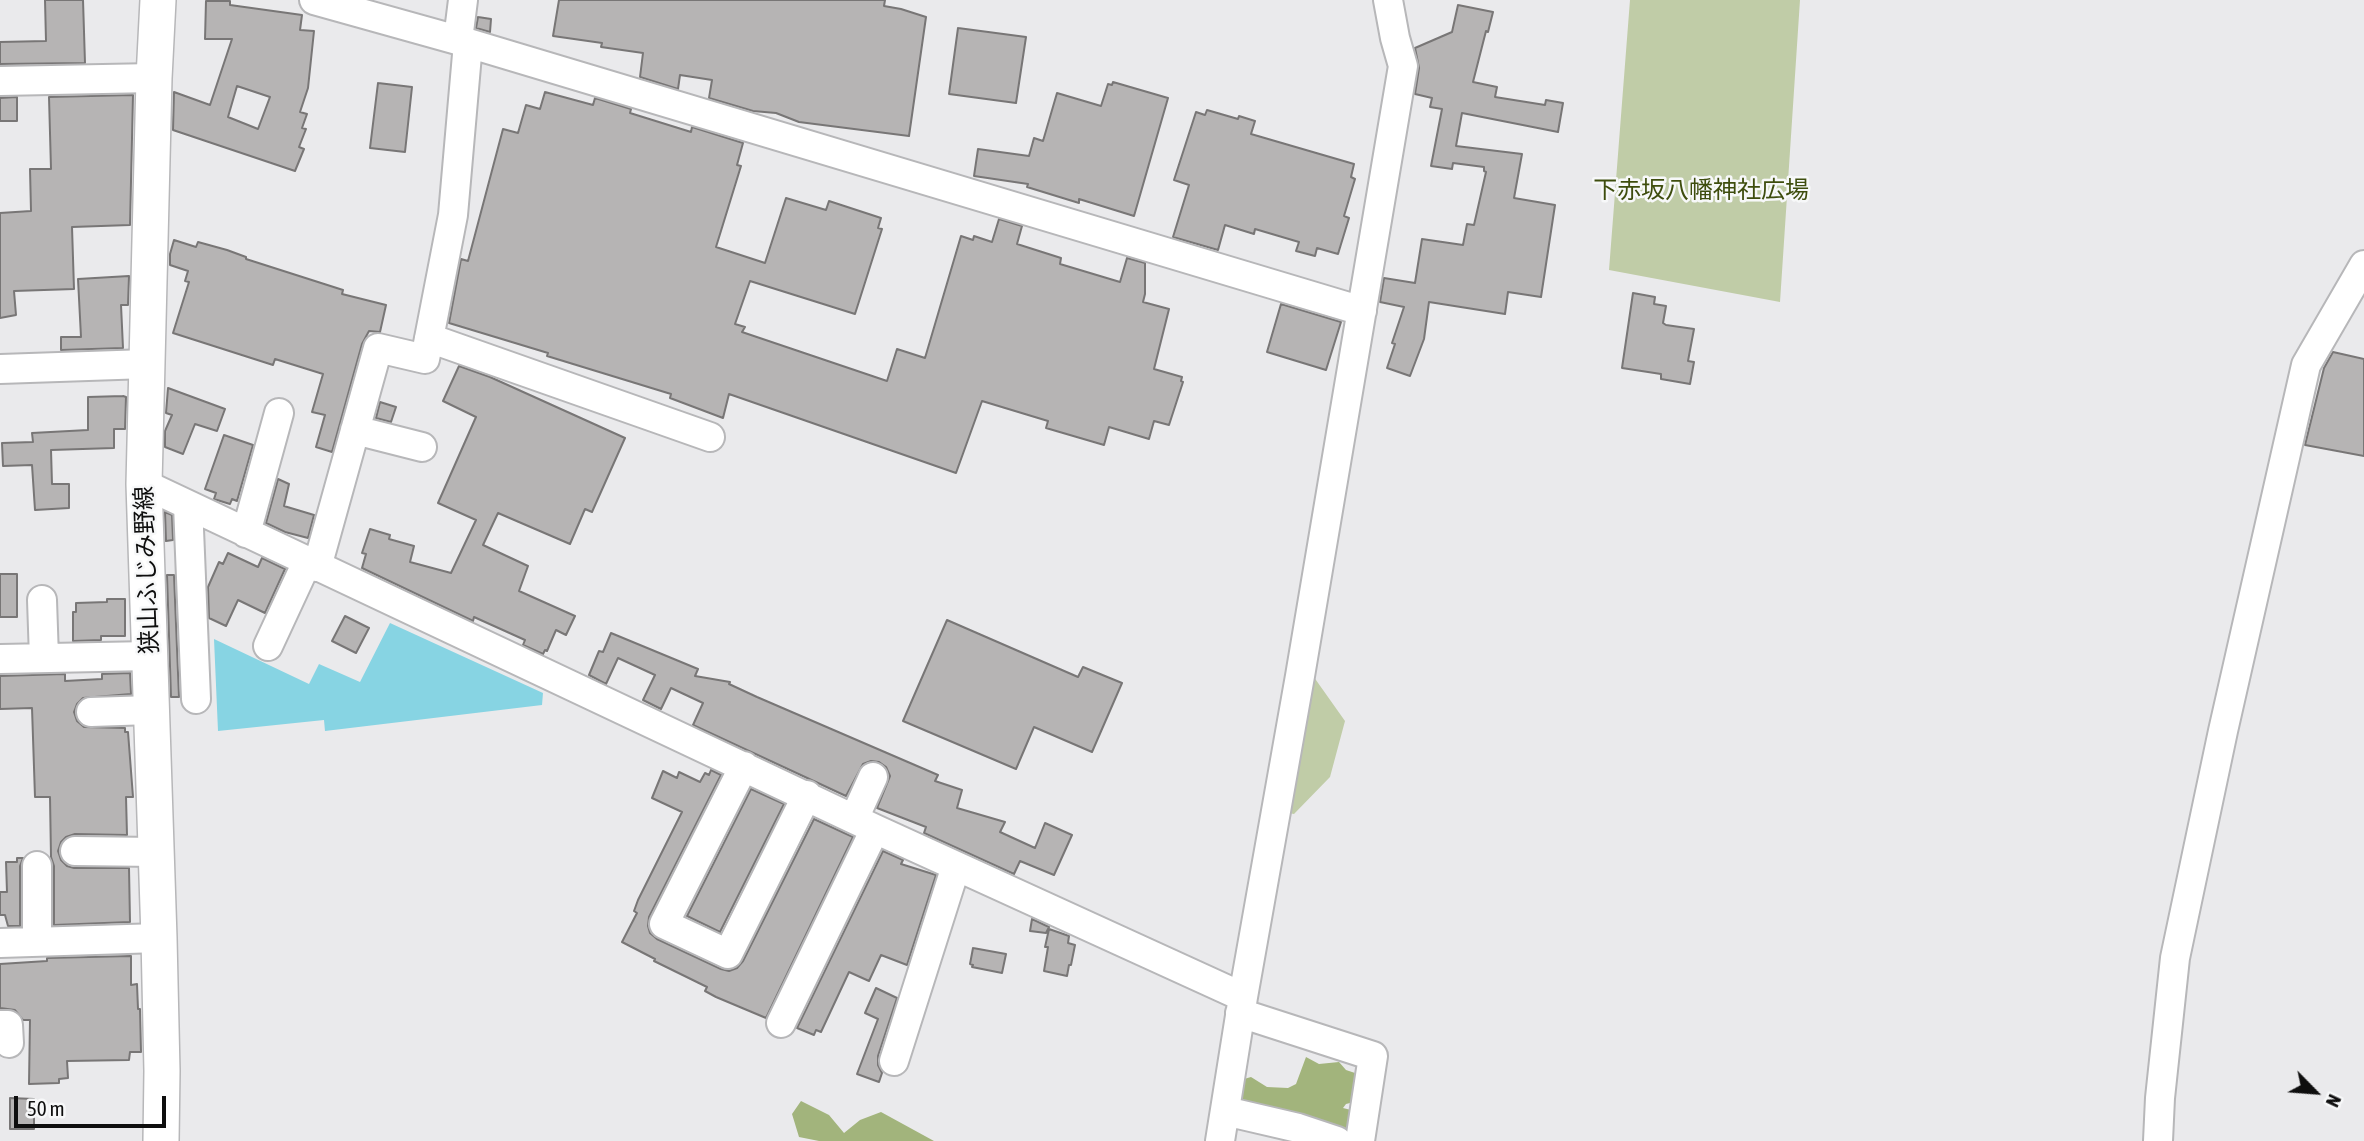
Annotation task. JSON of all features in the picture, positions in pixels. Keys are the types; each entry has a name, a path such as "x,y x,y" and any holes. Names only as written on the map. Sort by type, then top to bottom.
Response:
{"main road":[{"name":"狭山ふじみ野線","path":"158,0 144,484 159,938 161,1141"}],"street":[{"path":"314,0 463,41 1362,311"},
{"path":"268,646 312,564 378,348 425,359 453,215 463,0"},
{"path":"1220,1141 1241,1005 1298,689 1403,66 1388,0"},
{"path":"0,81 154,78"},
{"path":"2158,1141 2175,958 2306,365 2364,265"},
{"path":"429,338 710,437"},
{"path":"0,369 147,364"},
{"path":"246,533 279,413"},
{"path":"355,429 422,447"},
{"path":"144,484 807,795 1241,1005 1373,1056 1360,1141"},
{"path":"188,505 196,699"},
{"path":"42,600 44,658"},
{"path":"0,659 149,656"},
{"path":"91,712 151,710"},
{"path":"744,766 664,924 729,954 807,795"},
{"path":"781,1023 864,824 873,777"},
{"path":"75,850 156,852"},
{"path":"37,866 37,942"},
{"path":"894,1061 956,866"},
{"path":"0,943 159,938"},
{"path":"1225,1111 1298,1128 1337,1141"}],"green space":[{"name":"下赤坂八幡神社広場","path":"1630,0 1800,0 1780,302 1609,270"},
{"path":"1311,673 1345,721 1330,777 1294,814 1278,811"},
{"path":"1306,1057 1319,1064 1339,1062 1346,1070 1355,1073 1358,1101 1346,1104 1343,1108 1351,1110 1350,1132 1238,1104 1237,1081 1251,1077 1267,1087 1288,1088 1296,1084"},
{"path":"801,1101 829,1115 844,1133 860,1120 881,1112 934,1141 819,1141 799,1137 792,1114"}],"water":[{"path":"390,623 543,693 542,705 325,731 324,720 218,731 214,639 309,684 319,664 360,682"}],"building":[{"path":"45,0 83,0 85,63 0,64 0,42 46,41"},
{"path":"559,0 885,0 884,6 926,17 909,136 799,122 776,113 753,111 709,98 712,80 680,75 678,89 640,77 643,53 601,47 602,43 553,36"},
{"path":"206,1 230,1 230,5 302,15 300,30 314,31 308,88 300,112 307,114 302,128 306,129 299,147 304,149 295,171 173,130 174,92 210,105 232,39 205,39","holes":["237,86 270,97 258,129 228,117"]},
{"path":"1458,5 1493,12 1473,82 1497,87 1495,97 1545,105 1546,100 1563,103 1558,132 1462,113 1456,146 1522,154 1514,198 1555,205 1541,297 1508,292 1505,314 1429,302 1424,339 1410,376 1387,368 1404,307 1380,302 1384,278 1415,283 1422,239 1463,245 1467,224 1474,225 1486,172 1484,167 1453,163 1452,169 1431,166 1442,109 1430,107 1432,98 1415,94 1419,68 1415,48 1452,32"},
{"path":"478,17 491,19 490,32 476,28"},
{"path":"958,28 1026,37 1016,103 949,94"},
{"path":"1113,82 1168,98 1134,216 1079,199 1079,203 1027,187 1028,184 974,176 978,149 1029,156 1034,138 1043,141 1057,93 1101,106 1108,84 1112,85"},
{"path":"378,83 412,87 405,152 370,148"},
{"path":"545,92 593,105 595,98 631,109 630,113 691,132 692,127 743,143 737,165 741,166 716,247 765,263 786,198 826,210 829,201 881,218 878,228 882,229 855,314 750,281 735,324 745,327 742,332 887,381 897,349 925,358 961,236 973,240 974,236 992,242 999,219 1022,226 1017,244 1061,258 1060,264 1120,282 1127,258 1145,263 1143,302 1169,309 1154,369 1182,377 1183,382 1169,425 1154,421 1149,439 1109,427 1104,445 1046,428 1048,421 982,401 956,473 729,394 723,418 670,398 671,394 449,323 461,259 468,261 503,129 518,133 526,105 540,109"},
{"path":"133,95 130,225 72,227 74,289 14,291 16,315 0,318 0,213 31,211 30,169 51,169 49,97"},
{"path":"17,97 17,121 0,121 0,98"},
{"path":"1207,110 1255,121 1251,134 1354,164 1351,177 1355,179 1344,216 1349,218 1338,254 1317,248 1315,256 1296,251 1299,242 1255,229 1254,234 1225,225 1218,250 1173,237 1189,185 1174,180 1196,112 1205,115"},
{"path":"174,240 196,247 198,242 227,250 246,259 343,290 342,294 386,305 380,332 369,331 362,344 332,452 316,447 325,415 312,412 323,374 275,359 273,365 173,333 189,282 185,281 188,271 170,265"},
{"path":"129,276 128,305 121,305 123,348 61,350 61,337 81,337 78,279"},
{"path":"1633,293 1655,297 1654,304 1666,306 1663,323 1666,325 1694,329 1688,361 1694,362 1690,384 1661,379 1661,374 1622,368"},
{"path":"1281,304 1341,322 1326,370 1267,352"},
{"path":"2333,352 2364,359 2364,456 2305,445 2324,368"},
{"path":"459,366 490,377 625,438 592,512 585,509 570,544 498,513 483,545 528,566 519,591 575,616 566,635 556,630 543,654 523,645 525,640 474,617 473,621 362,568 366,554 362,553 370,529 390,535 389,539 414,546 410,562 451,573 476,520 438,503 476,417 443,401"},
{"path":"168,388 225,409 217,431 195,424 183,454 165,447 165,431 172,415 166,413"},
{"path":"88,397 126,397 125,429 114,429 114,448 51,450 52,484 69,484 69,508 35,510 32,465 3,466 2,443 33,442 32,433 88,430"},
{"path":"380,402 396,407 391,422 376,418"},
{"path":"224,435 253,445 237,501 232,499 230,504 214,499 216,493 205,489"},
{"path":"278,479 289,484 284,506 314,515 308,538 266,523"},
{"path":"165,512 172,515 173,540 166,541"},
{"path":"228,553 258,567 262,558 285,569 265,613 238,600 226,626 209,618 208,587 219,562 223,564"},
{"path":"0,574 17,574 17,617 0,617"},
{"path":"167,575 174,575 179,697 171,697"},
{"path":"107,599 125,599 125,636 101,636 101,640 73,641 73,612 76,612 76,603 107,602"},
{"path":"345,616 369,628 356,653 332,641"},
{"path":"947,620 1078,677 1083,667 1122,683 1092,752 1034,727 1016,769 903,721"},
{"path":"611,633 698,669 695,676 730,682 729,684 757,697 938,775 935,781 962,790 957,808 1005,822 1000,832 1035,848 1045,823 1072,835 1054,875 1020,861 1014,874 924,833 926,827 877,808 890,776 886,767 879,762 863,764 846,796 693,725 703,703 671,688 661,709 643,700 655,675 618,658 606,684 589,675 599,651 603,652"},
{"path":"130,673 131,694 83,698 74,712 77,721 84,727 125,728 125,732 128,732 133,797 126,797 127,835 75,834 61,842 58,851 61,860 74,868 129,868 130,922 54,925 50,797 35,797 32,708 0,709 0,676 65,674 65,681 102,679 102,674"},
{"path":"711,770 721,775 649,917 650,933 657,939 721,969 729,971 737,968 743,961 814,819 853,837 766,1018 716,997 705,991 707,987 622,942 637,913 634,911 638,900 682,812 652,798 663,771 677,778 679,772 700,782 705,773 709,775"},
{"path":"751,789 784,804 720,932 687,916"},
{"path":"883,851 903,860 901,864 936,875 907,965 881,955 869,981 849,972 821,1032 816,1030 814,1035 797,1028"},
{"path":"17,858 23,858 20,866 20,926 8,926 5,915 0,915 0,892 7,892 6,862 17,862"},
{"path":"1032,919 1049,927 1046,933 1030,931"},
{"path":"1049,929 1069,936 1068,943 1075,945 1067,976 1044,971"},
{"path":"973,948 1006,954 1002,973 972,967 970,964"},
{"path":"131,956 131,985 137,984 140,1009 141,1052 130,1052 129,1060 67,1061 68,1078 59,1079 59,1083 29,1084 30,1020 23,1020 15,1010 0,1008 0,964 47,961 47,958"},
{"path":"876,988 897,998 878,1056 882,1073 879,1082 857,1074 878,1019 865,1013"},
{"path":"10,1098 34,1099 34,1129 10,1129"}]}
